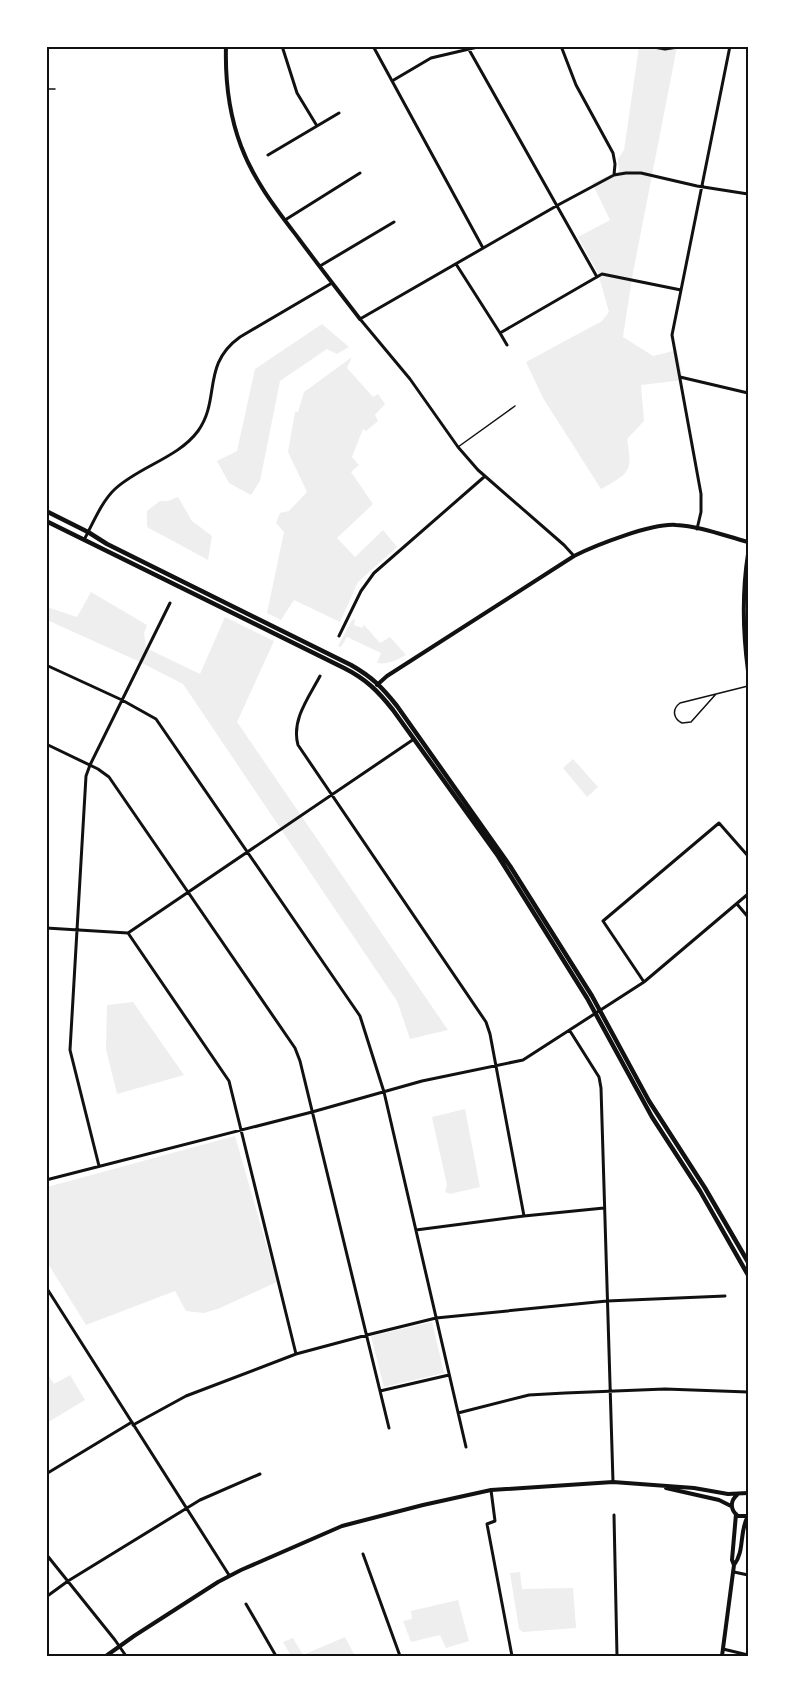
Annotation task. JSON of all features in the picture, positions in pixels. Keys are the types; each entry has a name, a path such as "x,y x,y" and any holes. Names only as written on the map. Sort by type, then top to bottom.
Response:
{"main road":[{"path":"46,511 366,673 502,853 649,1101 708,1193 748,1262"},
{"path":"46,521 376,685"},
{"path":"598,1012 641,1098 704,1196 748,1275"}],"street":[{"path":"226,46 227,88 236,132 255,177 332,283 416,387 458,447 484,477 574,556"},
{"path":"282,46 297,93 317,126"},
{"path":"373,46 483,248"},
{"path":"392,81 430,58 482,46"},
{"path":"561,46 576,86 613,153 614,175"},
{"path":"648,46 665,49 684,46"},
{"path":"697,529 702,502 672,334 730,46"},
{"path":"468,48 597,277"},
{"path":"268,155 339,113"},
{"path":"285,220 360,173"},
{"path":"360,319 614,175 641,173 702,187 748,194"},
{"path":"320,266 394,222"},
{"path":"456,264 507,345"},
{"path":"500,333 602,274 681,290"},
{"path":"84,540 109,496 117,487 183,445 201,427 207,412 217,363 228,347 240,337 332,283"},
{"path":"680,377 748,393"},
{"path":"339,636 374,573 484,477"},
{"path":"376,685 574,556 603,544 656,526 675,525 748,542"},
{"path":"748,554 744,613 748,671"},
{"path":"99,1166 70,1054 86,776 170,603"},
{"path":"46,664 156,719 360,1016 384,1092 466,1447"},
{"path":"320,676 298,719 296,737 302,752 484,1017 496,1066 524,1216"},
{"path":"46,928 128,933 416,737"},
{"path":"46,744 90,765 104,773 113,782 295,1048 389,1428"},
{"path":"644,981 603,921 719,823 748,856"},
{"path":"46,1180 312,1112 422,1081 524,1060 644,981 748,894"},
{"path":"737,904 748,918"},
{"path":"128,933 227,1077 296,1354"},
{"path":"570,1031 600,1081 613,1482"},
{"path":"416,1230 604,1208"},
{"path":"46,1287 229,1575"},
{"path":"46,1474 186,1396 296,1354 367,1335 436,1318 607,1301 725,1296"},
{"path":"380,1391 450,1375"},
{"path":"458,1413 528,1395 610,1390 690,1389 748,1392"},
{"path":"46,1597 68,1581 200,1500 260,1474"},
{"path":"105,1656 229,1575 342,1526 423,1505 491,1490 613,1482 694,1488 728,1494 748,1493"},
{"path":"657,1485 719,1500 731,1506 741,1517 748,1516"},
{"path":"491,1490 495,1521 487,1524 512,1656"},
{"path":"731,1506 733,1498 740,1493"},
{"path":"722,1656 734,1572 732,1560 736,1514"},
{"path":"614,1515 617,1656"},
{"path":"734,1565 738,1560 743,1527 748,1516"},
{"path":"46,1554 126,1656"},
{"path":"363,1554 400,1656"},
{"path":"734,1572 748,1575"},
{"path":"246,1604 276,1656"},
{"path":"723,1649 748,1655"}],"lane":[{"path":"46,89 55,89"},
{"path":"458,447 515,406"},
{"path":"716,694 691,722 682,723 675,718 674,710 680,703 716,694 748,686"}],"shaded area":[{"path":"639,47 677,47 632,278 623,337 653,356 677,350 683,380 641,385 644,421 627,439 629,466 623,475 601,489 543,398 526,362 602,321 609,312 598,273 578,237 610,220 592,183 619,171 618,159 624,150"},
{"path":"322,324 349,347 337,354 327,349 280,381 260,481 251,495 229,483 217,461 237,451 255,369"},
{"path":"352,357 347,368 373,397 378,394 385,404 375,415 378,421 366,431 363,429 352,457 359,465 351,472 373,504 337,538 355,557 383,530 397,547 358,582 340,622 294,600 281,620 267,613 284,532 276,523 280,513 289,511 307,492 288,452 295,412 298,412 304,392"},
{"path":"178,497 192,521 212,536 208,560 147,527 147,511 160,501"},
{"path":"91,592 147,625 144,633 146,648 200,674 225,617 274,641 237,722 448,1030 410,1039 397,1001 183,684 47,620 47,607 77,617"},
{"path":"355,619 354,625 362,628 364,625 380,643 390,637 406,655 388,663 377,663 381,653 347,637 341,647 338,646 352,620"},
{"path":"573,759 598,787 587,797 563,768"},
{"path":"133,1002 184,1075 117,1094 106,1049 107,1005"},
{"path":"465,1109 480,1187 450,1194 445,1192 447,1185 432,1117"},
{"path":"235,1136 277,1282 204,1313 186,1311 175,1291 86,1325 47,1262 47,1187"},
{"path":"432,1322 444,1373 384,1387 371,1336"},
{"path":"47,1373 54,1384 70,1375 85,1400 47,1423"},
{"path":"520,1572 522,1589 573,1588 576,1628 523,1632 519,1629 510,1573"},
{"path":"458,1600 469,1641 446,1648 440,1635 411,1642 403,1621 412,1619 411,1611"},
{"path":"345,1637 355,1656 291,1656 283,1642 293,1638 303,1655"}]}
